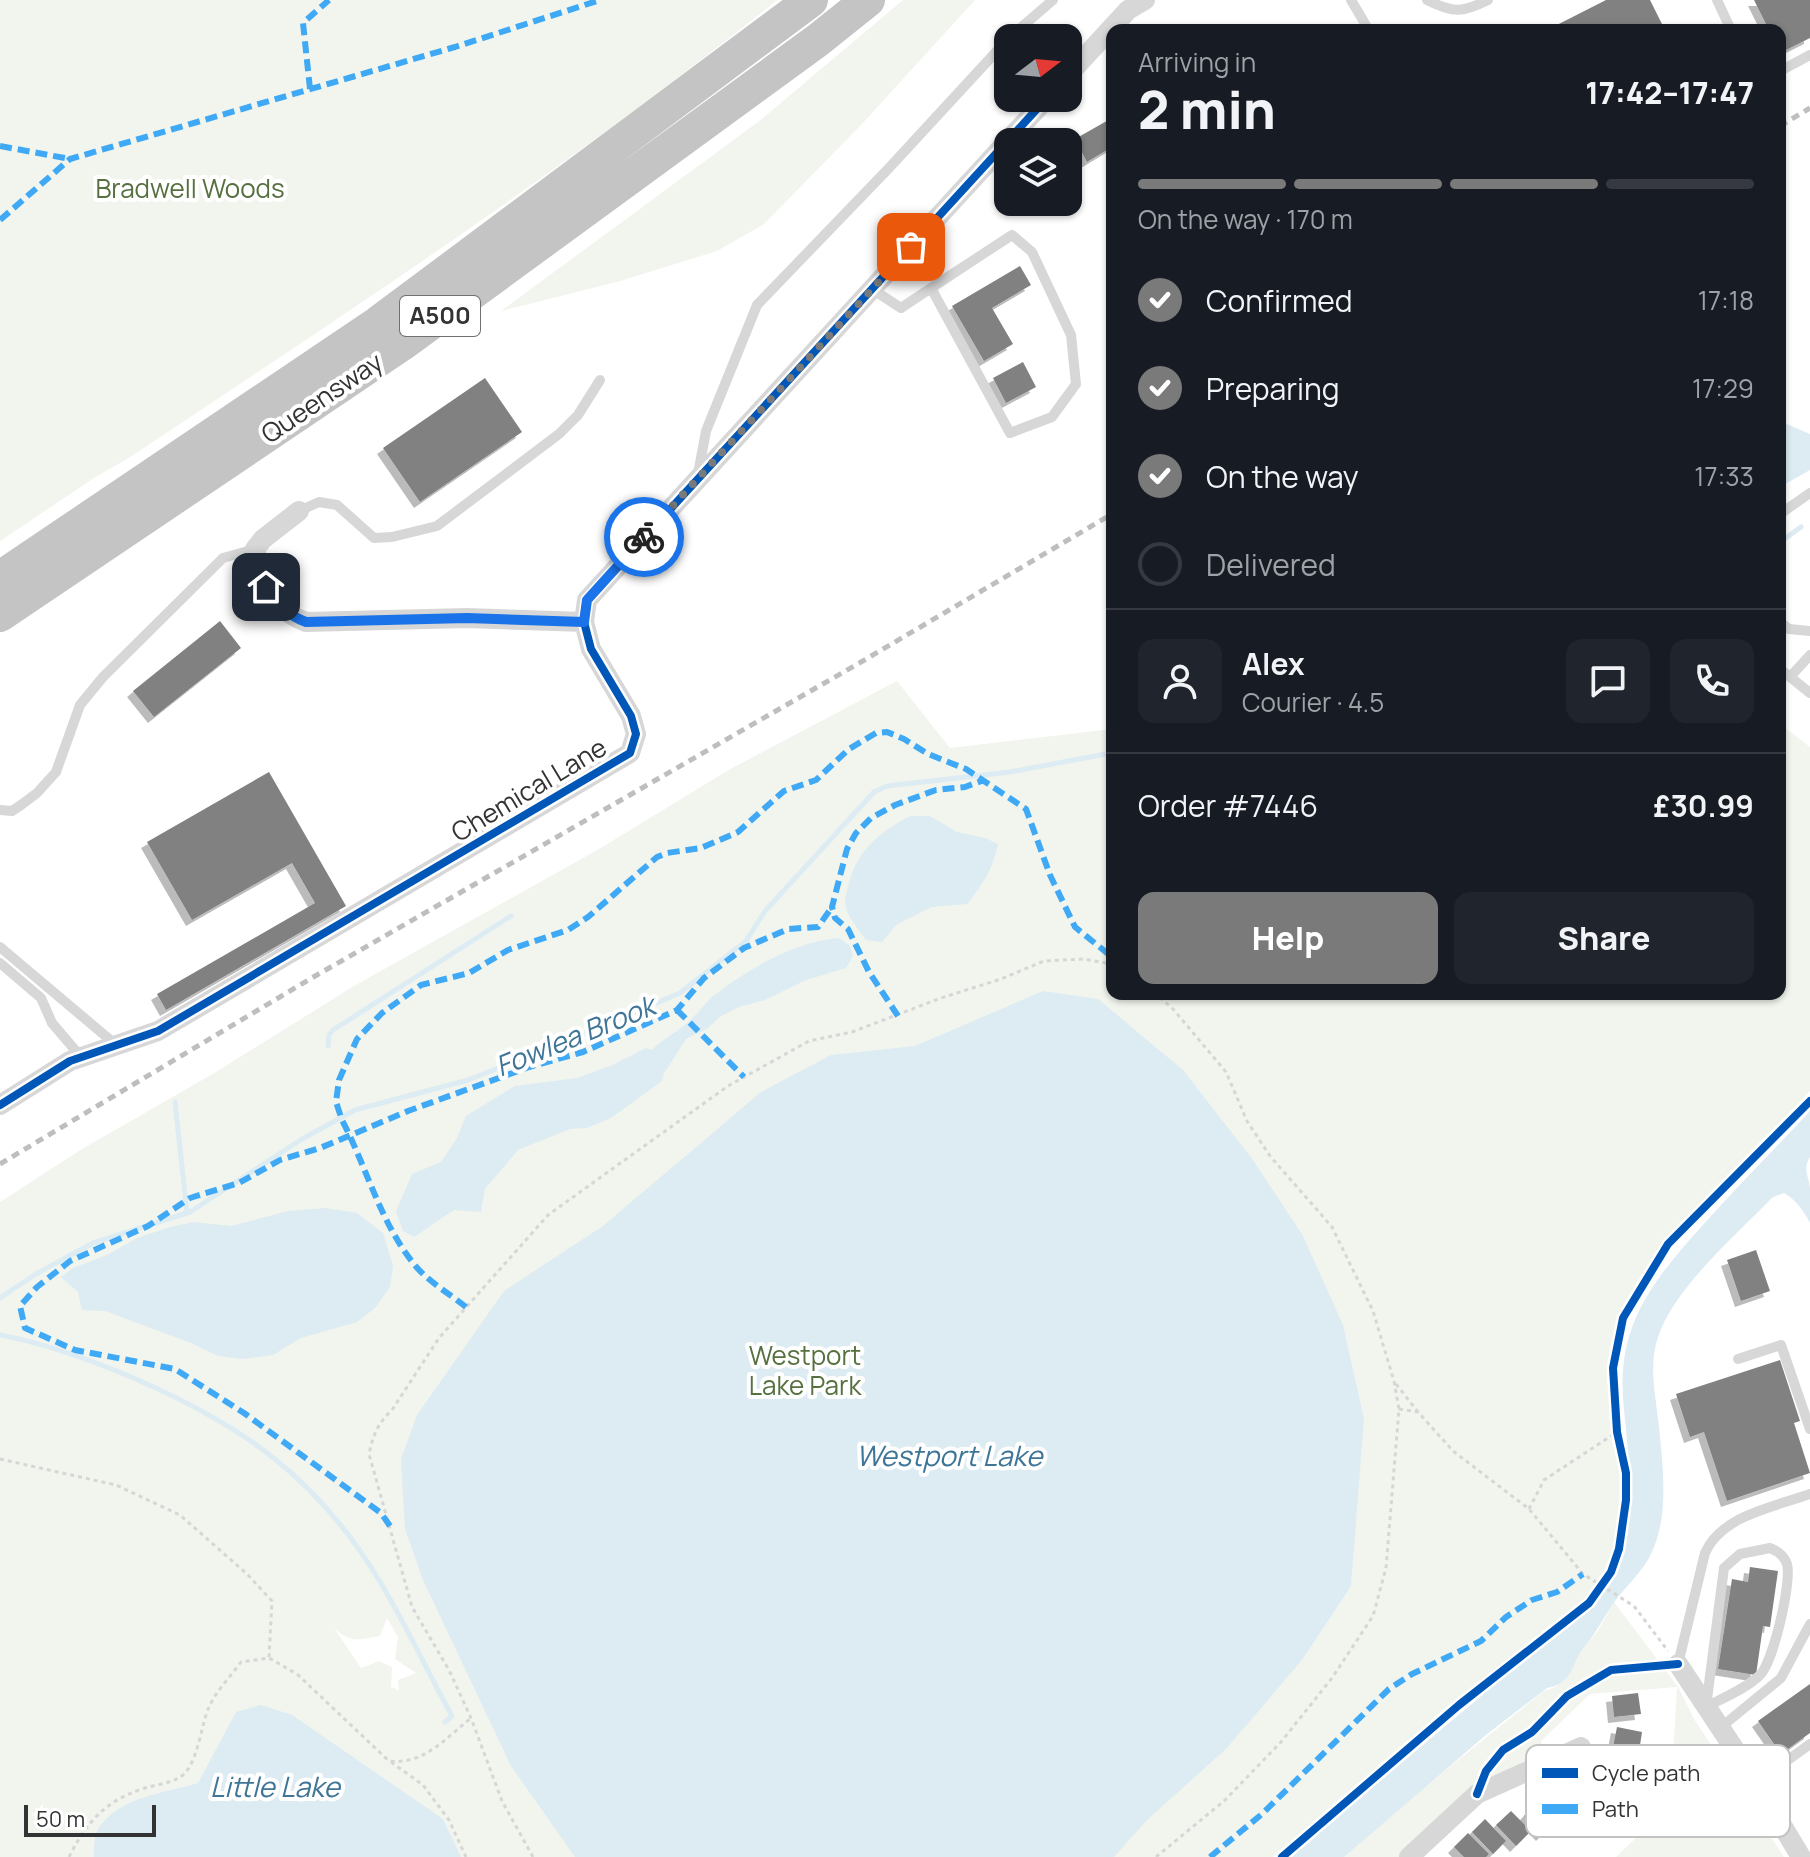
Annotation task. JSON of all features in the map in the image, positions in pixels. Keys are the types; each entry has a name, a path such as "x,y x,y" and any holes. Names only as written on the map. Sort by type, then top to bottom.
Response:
{"highway":[{"name":"Queensway","path":"0,578 378,323 811,0"},
{"name":"Queensway","path":"0,615 402,344 818,40 868,0"}],"street":[{"path":"1115,24 1128,10 1145,0"},
{"path":"1082,60 1106,34"},
{"path":"299,511 255,549 266,587 277,604 291,617 306,622 467,618 584,622 587,600 1034,112"},
{"name":"Chemical Lane","path":"0,1105 70,1061 158,1031 630,753 636,734 631,716 591,649 584,622"},
{"path":"1678,1664 1731,1745"},
{"path":"1409,1857 1477,1794 1526,1768"},
{"path":"1789,1837 1801,1857"}],"lane":[{"path":"1025,24 1053,0"},
{"path":"1351,0 1365,24"},
{"path":"1427,0 1446,8 1468,10 1488,0"},
{"path":"1717,0 1728,24"},
{"path":"697,480 706,431 757,305 994,54"},
{"path":"1786,68 1810,55"},
{"path":"872,289 901,308 931,288 1012,235 1032,252 1071,335 1076,384 1052,417 1010,433 931,288"},
{"path":"299,511 319,502 337,505 374,538 437,526 559,434 578,415 600,380"},
{"path":"1786,510 1810,493"},
{"path":"0,810 12,811 21,805 56,772 80,705 103,677 223,558 255,549"},
{"path":"1786,627 1810,631"},
{"path":"1790,677 1810,655"},
{"path":"1786,674 1810,693"},
{"path":"0,947 115,1044"},
{"path":"0,963 41,998 52,1023 81,1057"},
{"path":"1738,1359 1781,1345 1810,1429"},
{"path":"1678,1664 1710,1541 1721,1529 1739,1520 1810,1494"},
{"path":"1770,1548 1780,1552 1786,1561 1789,1577 1768,1659 1758,1678 1706,1707 1724,1568 1740,1554 1770,1548"},
{"path":"1720,1728 1746,1710 1781,1678 1810,1624"},
{"path":"1790,1758 1810,1744"}],"path":[{"path":"533,1857 502,1801 449,1670 412,1607 369,1454 373,1435 439,1338 548,1215 728,1086 809,1041 852,1032 1044,961 1083,959 1106,963"},
{"path":"1156,1857 1224,1801 1281,1742 1332,1678 1373,1616 1386,1568 1399,1409 1373,1311 1332,1227 1270,1156 1247,1121 1226,1072 1163,1000"},
{"path":"1394,1381 1453,1451 1529,1509 1590,1580 1634,1606 1678,1664"},
{"path":"1399,1409 1418,1412"},
{"path":"1617,1419 1620,1442"},
{"path":"1529,1509 1544,1480 1617,1432"},
{"path":"0,1459 116,1485 180,1515 247,1574 272,1601 269,1658"},
{"path":"1594,1597 1605,1582"},
{"path":"69,1857 81,1834 109,1803 185,1774 209,1705 241,1662 269,1658 297,1674 389,1761 423,1785 449,1820 466,1857"},
{"path":"389,1761 406,1763 428,1753 471,1718"}],"green space":[{"name":"Bradwell Woods","path":"0,0 777,0 539,180 210,404 0,541"},
{"path":"903,0 975,0 861,125 764,224 717,251 620,281 501,311 758,122"},
{"name":"Westport Lake Park","path":"897,681 950,748 1106,730 1106,1000 1786,1000 1786,729 1810,747 1810,1091 1673,1232 1621,1317 1612,1343 1610,1383 1625,1504 1612,1558 1605,1578 1600,1579 1594,1593 1473,1687 1273,1857 0,1857 0,1202 82,1149 216,1072 354,986 599,849 732,768","holes":["387,1618 398,1637 395,1659 416,1673 398,1680 399,1690 391,1687 392,1667 379,1661 361,1668 334,1628 345,1636 365,1639 380,1636"]},
{"path":"1614,1602 1678,1687 1711,1745 1674,1745 1677,1687 1590,1694 1541,1741 1541,1745 1526,1745 1526,1770 1404,1857 1344,1857 1422,1789 1544,1691 1556,1687 1597,1632"},
{"path":"1637,1837 1771,1837 1784,1857 1616,1857"}],"water":[{"path":"1786,424 1810,434 1810,470 1786,484"},
{"path":"910,816 930,816 957,832 998,844 993,861 983,883 967,904 932,907 896,925 882,942 866,940 846,908 853,871 872,843"},
{"path":"839,938 850,946 853,956 846,968 806,980 765,1000 721,1016 708,1028 686,1039 662,1081 611,1118 587,1128 570,1129 518,1150 485,1189 481,1212 454,1210 414,1237 403,1231 396,1211 412,1174 441,1162 457,1138 466,1116 515,1086 577,1078 646,1048 652,1050 690,1021 712,997 756,967 805,945"},
{"name":"Westport Lake","path":"1043,991 1098,999 1183,1070 1253,1160 1303,1236 1343,1325 1364,1419 1351,1586 1302,1660 1226,1749 1147,1820 1114,1857 575,1857 511,1766 423,1580 405,1529 401,1459 417,1415 504,1291 603,1226 761,1092 831,1055 915,1046"},
{"path":"1810,1111 1810,1157 1806,1169 1810,1189 1810,1223 1789,1196 1784,1193 1773,1197 1692,1281 1666,1318 1655,1348 1653,1370 1663,1477 1662,1510 1656,1543 1645,1564 1580,1652 1567,1677 1563,1682 1547,1688 1487,1734 1344,1857 1289,1857 1603,1594 1612,1576 1627,1519 1628,1460 1622,1381 1633,1325 1649,1293 1681,1250"},
{"path":"325,1208 357,1213 383,1233 393,1266 390,1287 375,1308 357,1322 301,1338 273,1355 242,1359 218,1356 105,1311 82,1310 78,1292 61,1277 73,1268 107,1255 137,1238 170,1227 193,1222 231,1226 288,1211"},
{"name":"Little Lake","path":"261,1705 292,1715 443,1819 461,1857 94,1857 97,1833 109,1816 145,1797 198,1783 236,1712"}],"building":[{"path":"1606,0 1650,0 1662,24 1559,24"},
{"path":"1754,0 1810,0 1810,38 1786,50 1786,24 1766,24"},
{"path":"1106,121 1106,151 1087,162 1082,152 1082,135"},
{"path":"1020,266 1031,285 992,308 1013,344 984,361 952,306"},
{"path":"1023,362 1036,387 1006,403 993,378"},
{"path":"485,378 522,432 420,502 383,448"},
{"path":"220,621 241,648 154,717 133,691"},
{"path":"269,772 346,906 166,1010 157,994 315,903 292,863 192,920 147,842"},
{"path":"1756,1250 1770,1291 1741,1301 1727,1260"},
{"path":"1780,1360 1800,1421 1794,1423 1810,1473 1727,1501 1704,1432 1690,1437 1676,1394"},
{"path":"1750,1567 1778,1571 1770,1627 1763,1626 1756,1675 1718,1669 1732,1579 1748,1582"},
{"path":"1810,1684 1810,1733 1790,1747 1790,1745 1775,1745 1758,1721"},
{"path":"1638,1693 1641,1714 1614,1717 1612,1696"},
{"path":"1617,1727 1642,1732 1640,1745 1613,1745"},
{"path":"1511,1811 1526,1826 1526,1836 1516,1846 1496,1825"},
{"path":"1485,1819 1506,1841 1493,1854 1472,1832"},
{"path":"1468,1833 1489,1854 1486,1857 1464,1857 1454,1847"}],"waterway":[{"name":"Fowlea Brook","path":"1786,538 1801,527"},
{"name":"Fowlea Brook","path":"0,1298 93,1243 190,1212 302,1139 355,1110 468,1080 680,993 746,941 765,911 874,792 887,786 1010,772 1106,754"},
{"path":"328,1046 333,1030 511,916"},
{"path":"175,1102 187,1213"},
{"path":"0,1335 88,1360 175,1397 242,1435 300,1480 351,1538 385,1589 452,1716 445,1722"}],"railway":[{"path":"1786,122 1810,108"},
{"path":"0,1164 310,979 1106,518"}],"marked path":[{"path":"310,89 303,23 329,0"},
{"path":"0,220 70,159 455,47 600,0"},
{"path":"0,146 70,159"},
{"path":"466,1307 425,1276 402,1248 383,1213 336,1102 339,1080 357,1039 382,1013 421,985 469,973 508,950 568,930 588,917 657,857 701,848 738,832 784,791 816,780 849,749 876,733 887,732 928,754 966,769 1026,809 1050,875 1075,927 1106,952"},
{"path":"898,1016 869,972 848,929 835,918 832,907 847,849 856,833 871,818 895,805 936,790 965,787 984,780"},
{"path":"390,1526 381,1513 244,1413 175,1369 75,1350 25,1328 20,1306 37,1287 70,1261 148,1226 190,1198 239,1183 280,1160 320,1148 408,1111 529,1067 583,1052 677,1010 704,978 744,948 788,929 818,927 832,907"},
{"path":"677,1010 744,1077"},
{"path":"1210,1857 1262,1814 1389,1689 1412,1674 1481,1641 1506,1617 1532,1600 1557,1592 1583,1574"}],"cycle path":[{"path":"0,1105 70,1061 158,1031 630,753 636,734 631,716 591,649 584,622 587,600 1034,112"},
{"path":"1282,1857 1459,1705 1589,1603 1611,1572 1619,1549 1626,1500 1626,1473 1617,1432 1613,1368 1623,1318 1668,1244 1810,1101"},
{"path":"1477,1794 1486,1771 1503,1750 1532,1732 1567,1696 1611,1670 1678,1664"}],"way so far":[{"path":"644,537 911,247"}],"route":[{"path":"266,587 277,604 291,617 306,622 467,618 584,622 587,600 644,537"}]}
